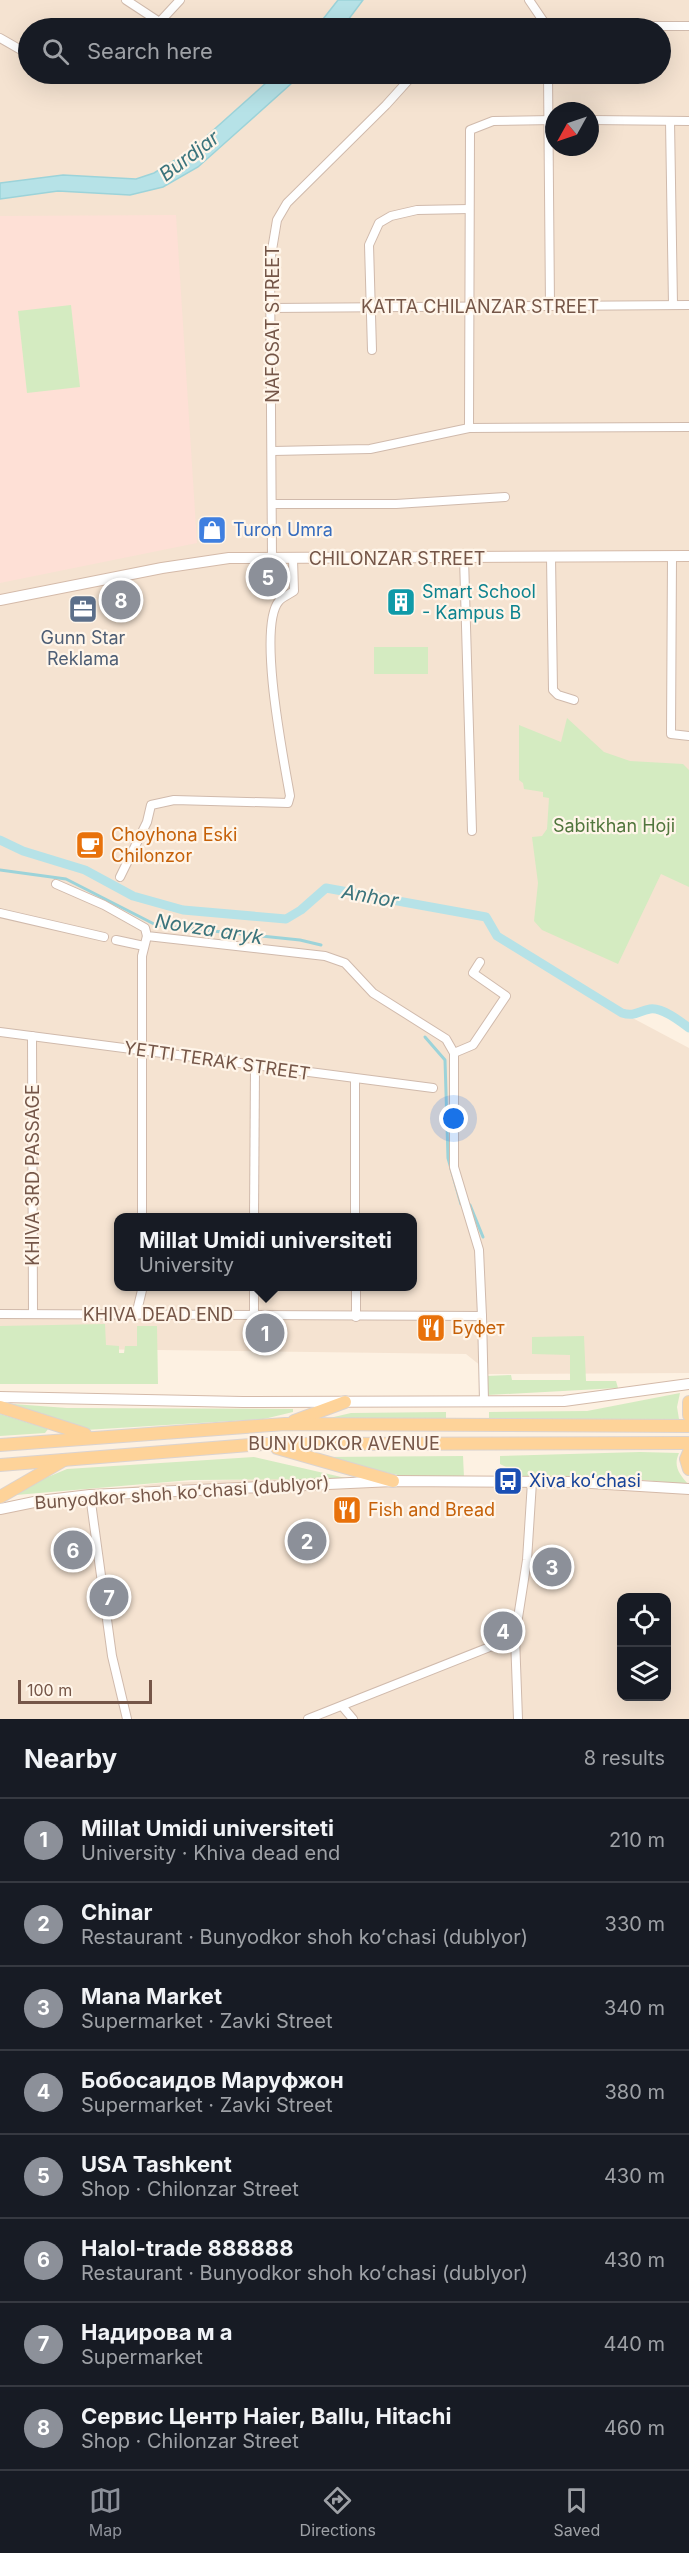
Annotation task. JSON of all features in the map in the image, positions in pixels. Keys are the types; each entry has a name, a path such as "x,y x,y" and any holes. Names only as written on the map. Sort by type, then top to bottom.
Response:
{"main road":[{"path":"285,1424 345,1402"},
{"path":"689,1402 689,1415"},
{"path":"0,1407 92,1437"},
{"name":"BUNYUDKOR AVENUE","path":"0,1445 285,1424 689,1426"},
{"name":"BUNYUDKOR AVENUE","path":"0,1465 262,1444 689,1443"},
{"path":"262,1444 393,1481"},
{"path":"689,1452 686,1459 689,1469"},
{"path":"0,1497 67,1458"}],"street":[{"path":"126,0 147,18"},
{"path":"164,18 180,0"},
{"path":"529,0 542,18"},
{"path":"671,26 689,26"},
{"path":"0,38 18,48"},
{"name":"NAFOSAT STREET","path":"272,558 271,243 277,220 287,203 387,105 405,84"},
{"path":"549,84 550,102"},
{"path":"469,428 470,130 493,121 545,120"},
{"path":"599,120 689,121"},
{"path":"670,121 673,305"},
{"path":"550,306 551,156"},
{"path":"372,350 369,245 380,223 391,216 417,210 469,209"},
{"name":"KATTA CHILANZAR STREET","path":"271,308 689,305"},
{"path":"273,450 370,449 469,428 689,427"},
{"path":"273,504 396,504 505,497"},
{"path":"672,556 671,734 689,736"},
{"name":"CHILONZAR STREET","path":"0,600 168,567 229,558 689,556"},
{"path":"551,557 553,690 558,695 574,700"},
{"path":"464,558 471,831"},
{"path":"120,877 147,822 151,805 174,800 288,803 290,796 273,687 272,616 279,601 294,591 293,559"},
{"path":"56,884 105,903 145,927 147,936 144,946 141,1051 142,1213"},
{"path":"0,908 12,915"},
{"path":"0,914 104,937"},
{"path":"147,936 325,956 339,960 345,963 373,993 446,1039 454,1053 453,1153 463,1199 479,1250 484,1401"},
{"path":"117,940 144,946"},
{"path":"454,1053 473,1046 506,996 473,974 480,962"},
{"name":"YETTI TERAK STREET","path":"0,1032 255,1067 433,1088"},
{"name":"KHIVA 3RD PASSAGE","path":"32,1036 33,1314"},
{"path":"254,1213 255,1067"},
{"path":"355,1079 356,1213"},
{"path":"136,1315 141,1291"},
{"path":"254,1291 254,1315"},
{"path":"356,1291 356,1317"},
{"name":"KHIVA DEAD END","path":"0,1314 482,1316"},
{"path":"0,1396 345,1402 580,1400 689,1384"},
{"name":"Bunyodkor shoh koʻchasi (dublyor)","path":"0,1509 39,1501 90,1495 393,1481 532,1482 689,1489"},
{"path":"518,1719 515,1637 527,1560 532,1482"},
{"path":"90,1495 112,1656 127,1719"},
{"path":"308,1719 515,1637"},
{"path":"342,1706 353,1719"}],"shaded area":[{"path":"0,0 689,0 689,1028 667,1014 650,1009 639,1014 625,1014 689,1048 689,1373 485,1374 481,1366 466,1354 0,1348"},
{"path":"176,215 197,543 0,583 0,216"},
{"path":"304,1477 689,1489 689,1719 0,1719 0,1504 29,1498 162,1483"}],"green space":[{"path":"71,305 80,387 27,393 18,311"},
{"path":"374,647 428,647 428,674 374,674"},
{"name":"Sabitkhan Hoji","path":"567,718 604,752 630,761 683,764 689,770 689,887 661,874 618,964 542,930 534,921 538,883 532,837 542,836 547,829 549,798 543,797 543,792 524,789 523,783 519,780 519,725 561,742"},
{"path":"105,1324 106,1345 119,1346 119,1353 124,1353 125,1346 137,1346 137,1326 157,1326 158,1384 0,1384 0,1326"},
{"path":"584,1336 586,1381 616,1381 618,1388 487,1395 487,1376 511,1375 512,1380 570,1380 570,1355 532,1354 532,1337"},
{"path":"680,1393 677,1407 679,1419 489,1419 489,1412 587,1411"},
{"path":"0,1403 67,1408 293,1409 293,1412 264,1419 85,1430"},
{"path":"446,1412 446,1419 321,1420 351,1413"},
{"path":"0,1414 48,1429 45,1433 0,1436"},
{"path":"679,1453 678,1470 688,1484 620,1478 507,1478 506,1467 500,1464 500,1456"},
{"path":"463,1456 464,1477 410,1478 321,1457"},
{"path":"254,1457 350,1479 191,1480 16,1495 43,1479 67,1469"}],"water":[{"path":"338,0 363,0 350,18 324,18"},
{"name":"Burdjar","path":"265,84 291,84 198,167 163,187 130,195 58,191 0,199 0,183 63,175 136,179 154,173 190,151"}],"waterway":[{"name":"Anhor","path":"0,840 23,851 85,870 133,896 183,910 286,919 301,910 326,888 486,917 497,936 622,1013 633,1014 650,1009 660,1010 689,1028"},
{"name":"Novza aryk","path":"0,870 66,879 156,925 300,940 321,945"},
{"path":"425,1037 445,1060 448,1158 461,1204 470,1205 483,1237"}],"place":[{"name":"Turon Umra","path":"212,530"},
{"name":"USA Tashkent","path":"268,577"},
{"name":"Сервис Центр Haier, Ballu, Hitachi","path":"121,600"},
{"name":"Smart School - Kampus B","path":"401,602"},
{"name":"Gunn Star Reklama","path":"83,609"},
{"name":"Choyhona Eski Chilonzor","path":"90,845"},
{"name":"Буфет","path":"431,1328"},
{"name":"Millat Umidi universiteti","path":"265,1333"},
{"name":"Xiva koʻchasi","path":"508,1481"},
{"name":"Fish and Bread","path":"347,1510"},
{"name":"Chinar","path":"307,1541"},
{"name":"Halol-trade 888888","path":"73,1550"},
{"name":"Mana Market","path":"552,1567"},
{"name":"Надирова м а","path":"109,1597"},
{"name":"Бобосаидов Маруфжон","path":"503,1631"}]}
